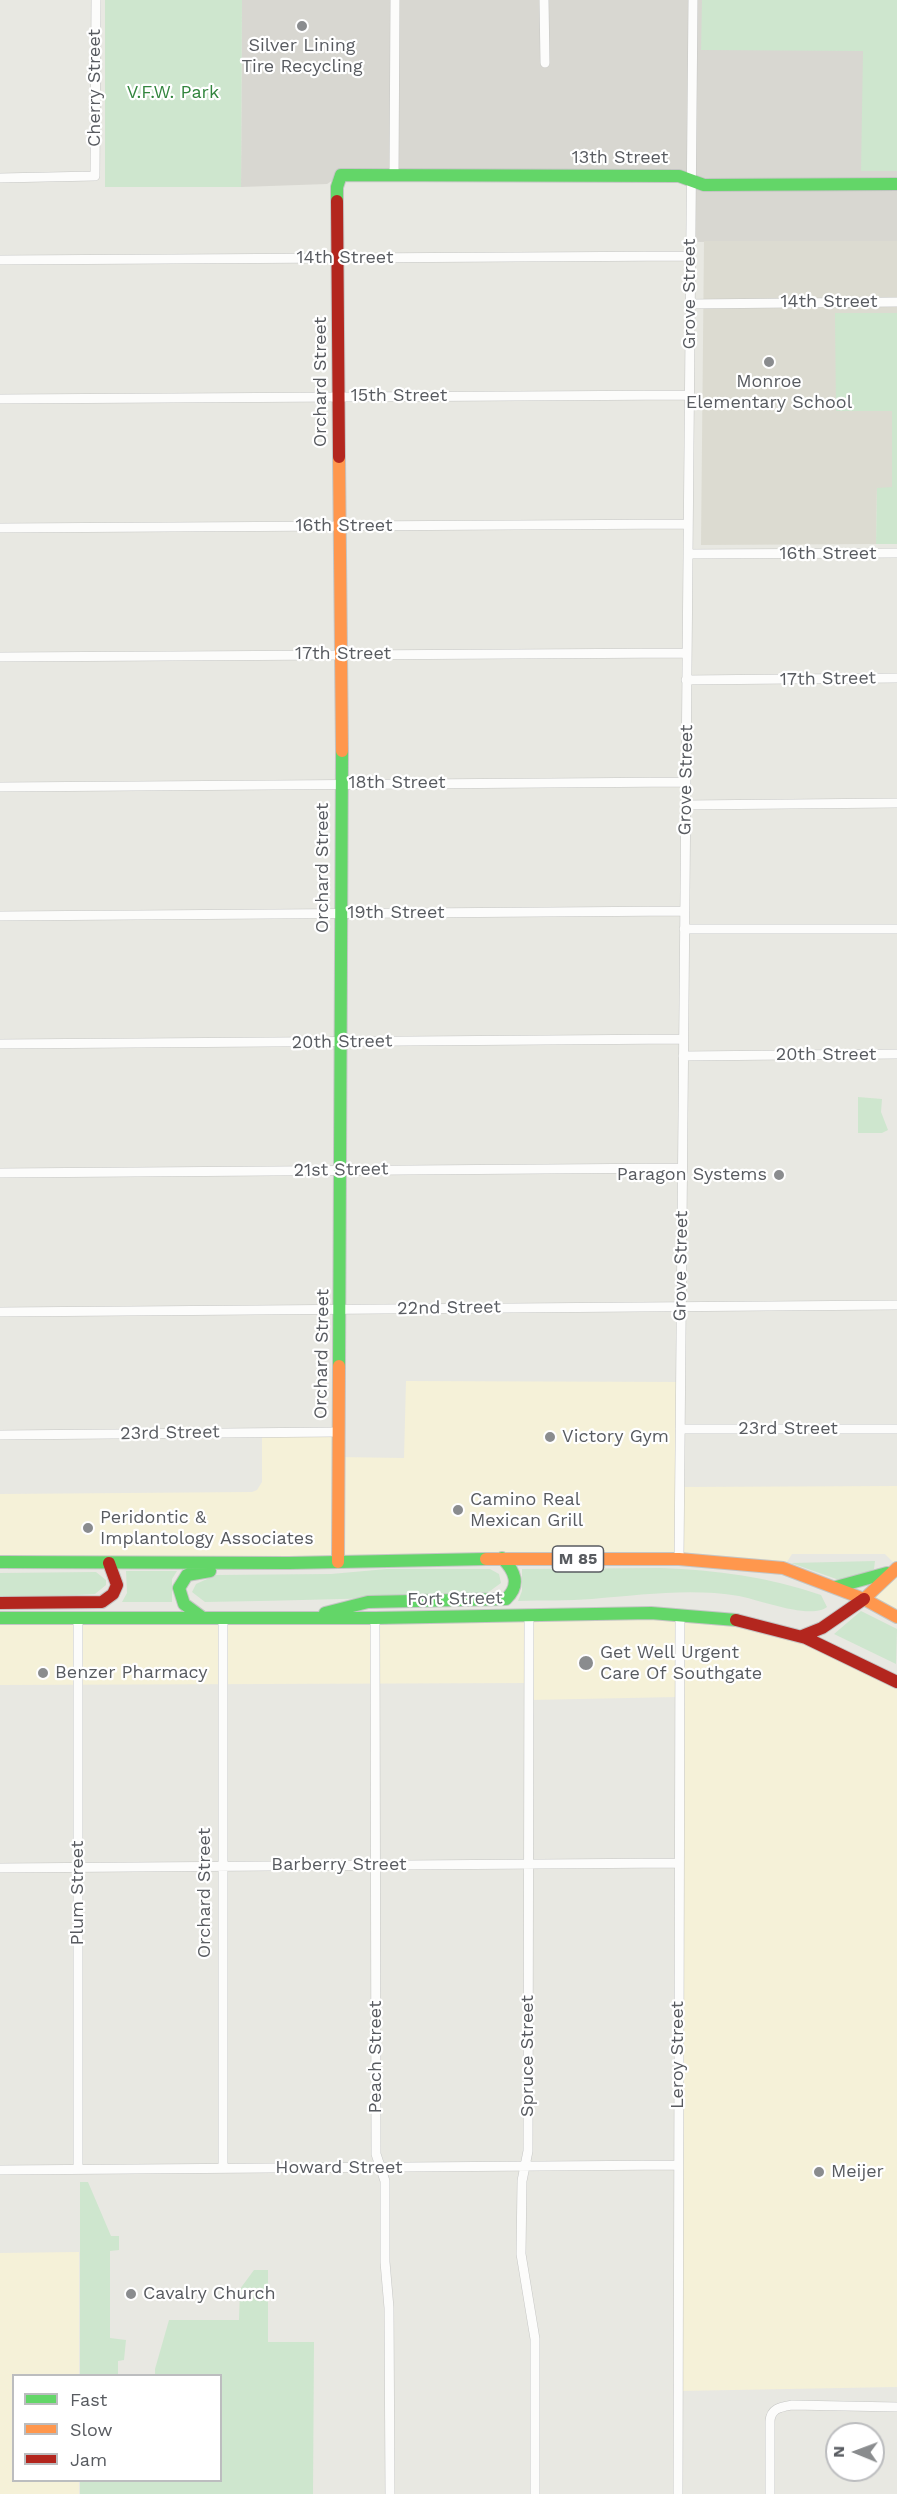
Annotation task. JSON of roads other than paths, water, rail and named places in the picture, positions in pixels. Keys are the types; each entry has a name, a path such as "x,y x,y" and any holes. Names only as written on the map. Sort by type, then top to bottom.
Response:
{"main road":[{"name":"13th Street","path":"341,175 679,176 704,185 897,184"},
{"name":"Orchard Street","path":"338,1562 342,1042 337,187 341,175"},
{"path":"303,1618 368,1602 506,1599 515,1590 516,1582 515,1573 502,1558"},
{"name":"M 85","path":"0,1562 679,1559 783,1568 864,1599 897,1617"},
{"path":"204,1619 190,1611 180,1595 181,1582 192,1573 345,1569 372,1565 384,1560"},
{"path":"0,1604 102,1602 115,1594 119,1587 117,1576 109,1563"},
{"path":"831,1587 854,1585 892,1570"},
{"path":"802,1636 822,1629 864,1599 892,1570"},
{"name":"Fort Street","path":"0,1618 375,1618 651,1613 680,1615 749,1622 802,1636 852,1657 897,1682"}],"street":[{"name":"Cherry Street","path":"0,178 95,176 96,0"},
{"path":"394,176 395,0"},
{"path":"544,0 545,63"},
{"name":"Grove Street","path":"679,1559 693,0"},
{"name":"14th Street","path":"0,260 690,256"},
{"name":"14th Street","path":"690,304 897,302"},
{"name":"15th Street","path":"0,399 689,395"},
{"name":"16th Street","path":"0,528 688,524"},
{"name":"16th Street","path":"688,554 897,553"},
{"name":"17th Street","path":"0,657 686,653"},
{"name":"17th Street","path":"686,680 897,678"},
{"name":"18th Street","path":"0,787 686,782"},
{"path":"685,805 897,803"},
{"name":"19th Street","path":"0,916 684,911"},
{"path":"684,929 897,929"},
{"name":"20th Street","path":"0,1044 683,1039"},
{"name":"20th Street","path":"683,1056 897,1054"},
{"name":"21st Street","path":"0,1173 682,1168"},
{"name":"22nd Street","path":"0,1312 897,1305"},
{"name":"23rd Street","path":"680,1429 897,1429"},
{"name":"23rd Street","path":"0,1435 339,1432"},
{"name":"Leroy Street","path":"678,2494 677,1863 680,1615"},
{"name":"Spruce Street","path":"529,1616 528,2151 522,2181 521,2254 535,2339 535,2494"},
{"name":"Plum Street","path":"78,1617 78,2169"},
{"name":"Peach Street","path":"375,1618 376,2154 384,2179 385,2262 389,2308 390,2494"},
{"name":"Orchard Street","path":"223,2168 224,1619"},
{"name":"Barberry Street","path":"0,1868 224,1864 677,1863"},
{"name":"Howard Street","path":"0,2170 678,2165"},
{"path":"770,2494 770,2421 777,2408 792,2405 897,2407"}],"place":[{"name":"Silver Lining Tire Recycling","path":"302,26"},
{"name":"Monroe Elementary School","path":"769,362"},
{"name":"Paragon Systems","path":"779,1175"},
{"name":"Victory Gym","path":"550,1437"},
{"name":"Camino Real Mexican Grill","path":"458,1510"},
{"name":"Peridontic & Implantology Associates","path":"88,1528"},
{"name":"Get Well Urgent Care Of Southgate","path":"586,1663"},
{"name":"Benzer Pharmacy","path":"43,1673"},
{"name":"Meijer","path":"819,2172"},
{"name":"Cavalry Church","path":"131,2294"}],"park label":[{"name":"V.F.W. Park","path":"173,93"}]}
